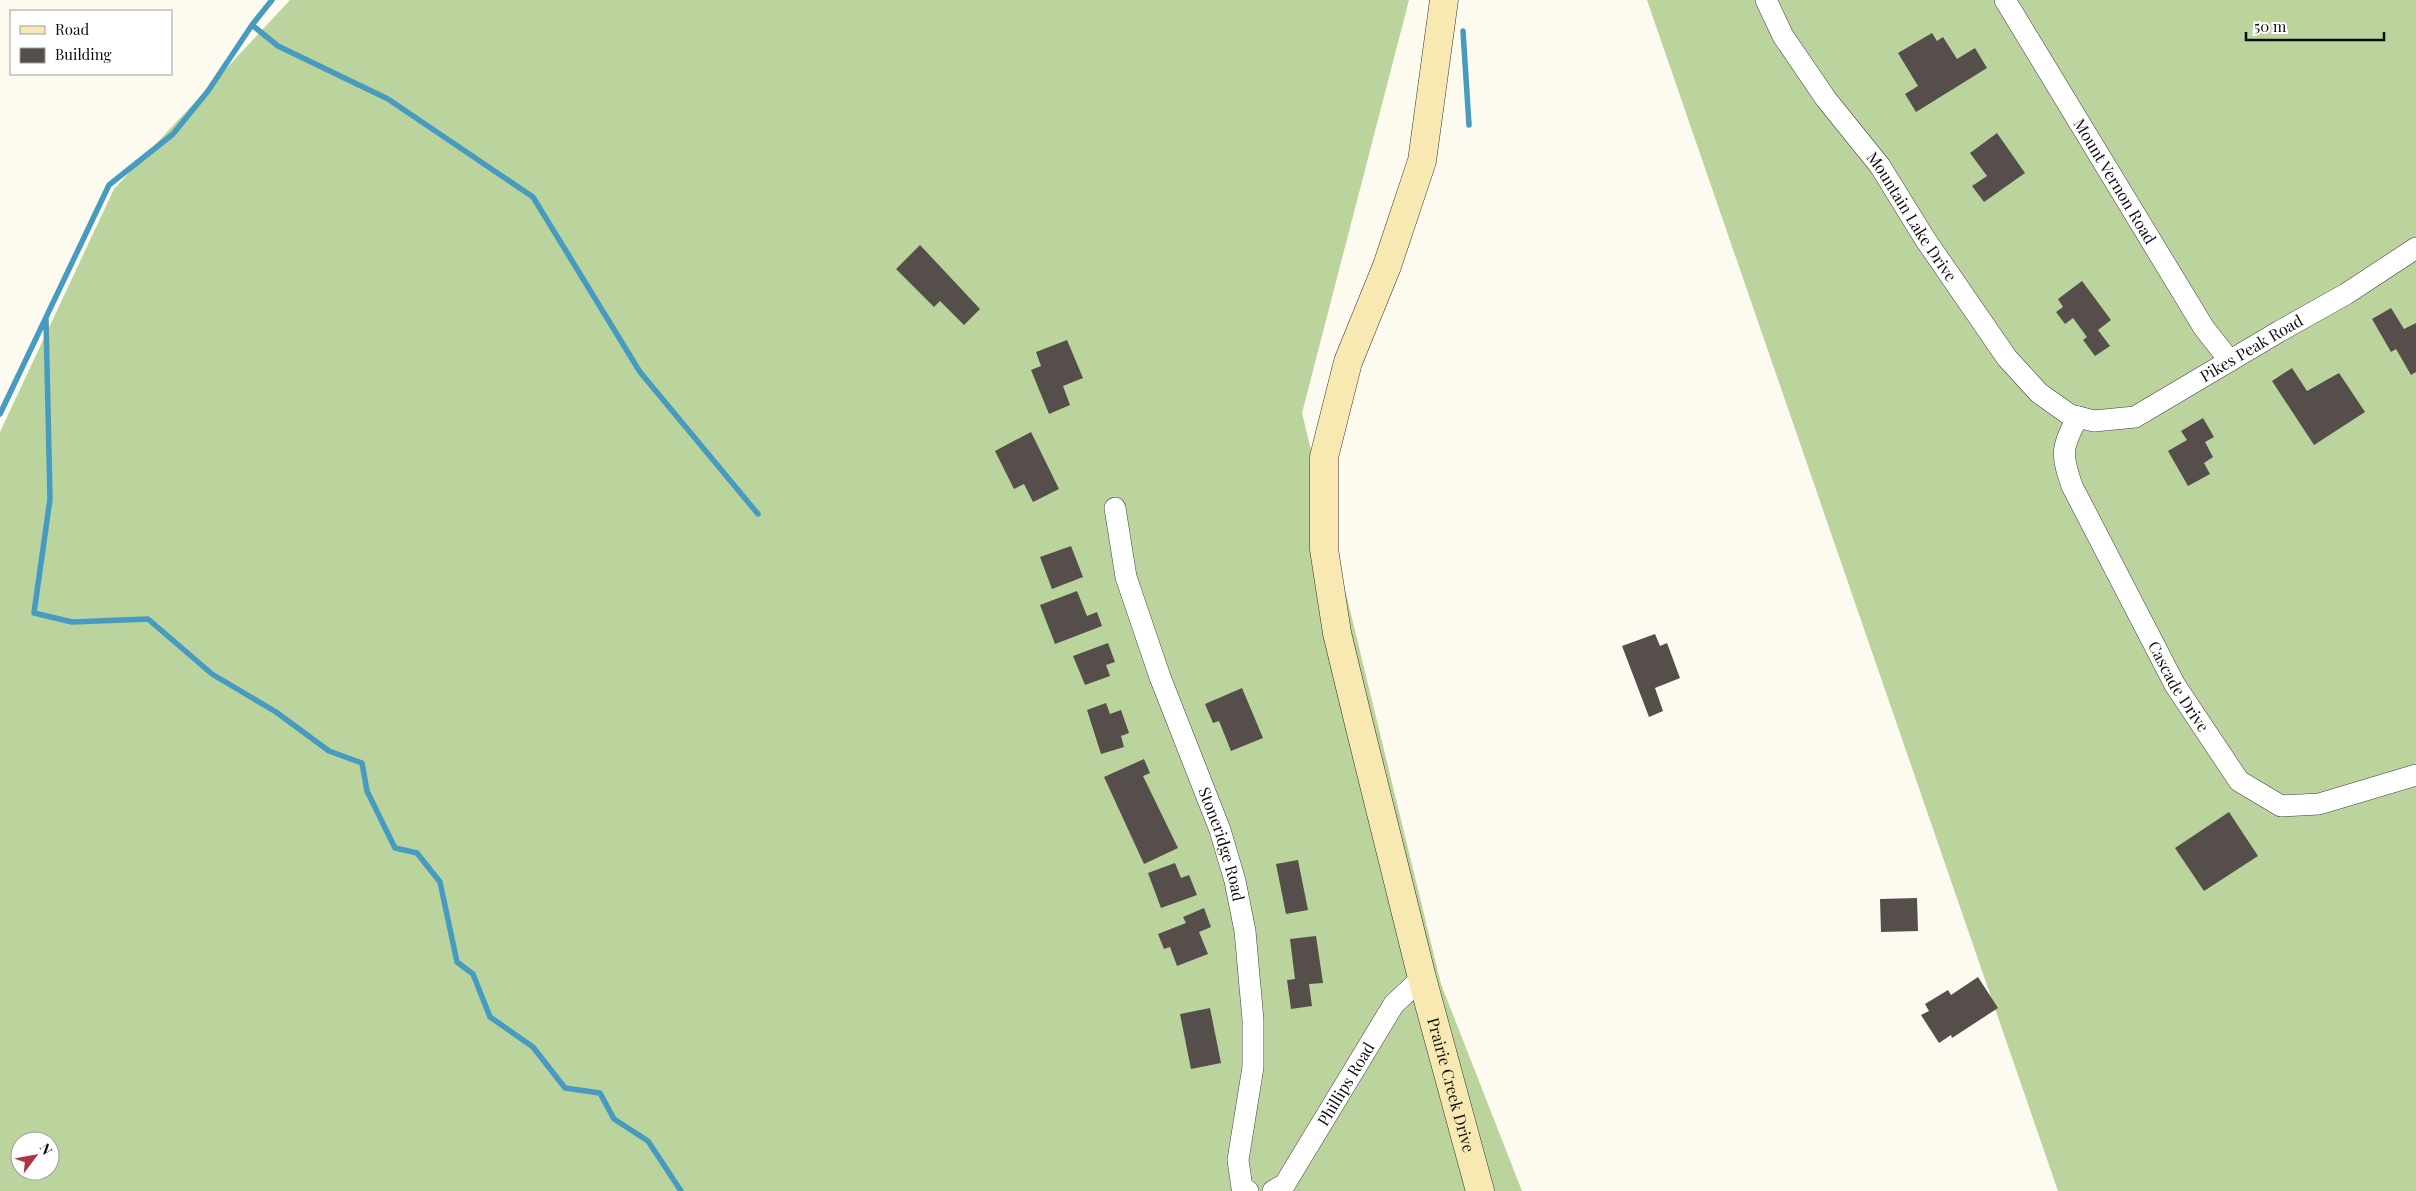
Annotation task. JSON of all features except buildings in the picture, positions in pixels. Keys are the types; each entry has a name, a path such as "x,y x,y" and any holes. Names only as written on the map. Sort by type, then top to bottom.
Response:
{"main road":[{"name":"Prairie Creek Drive","path":"1444,0 1422,161 1387,266 1348,362 1324,457 1324,549 1337,633 1422,978 1480,1191"}],"street":[{"name":"Mountain Lake Drive","path":"1766,0 1783,36 1826,99 1880,166 1925,238 2007,358 2039,393 2061,409 2078,417"},
{"name":"Mount Vernon Road","path":"2005,0 2204,328 2230,361"},
{"name":"Pikes Peak Road","path":"2078,417 2094,421 2136,417 2346,294 2416,248"},
{"name":"Cascade Drive","path":"2078,417 2066,439 2063,460 2072,486 2175,684 2239,781 2281,806 2319,804 2416,775"},
{"name":"Stoneridge Road","path":"1115,508 1126,578 1160,677 1220,830 1235,881 1245,931 1253,1020 1253,1067 1238,1160 1242,1188 1248,1191"},
{"name":"Phillips Road","path":"1274,1191 1285,1184 1394,1004 1422,978"}],"green space":[{"path":"290,0 1409,0 1302,413 1441,984 1522,1191 0,1191 0,432 114,189"},
{"path":"1647,0 2416,0 2416,1191 2058,1191"}],"waterway":[{"path":"0,414 109,185 173,134 208,91 252,25 272,0"},
{"path":"252,25 278,46 388,99 533,197 640,372 758,514"},
{"path":"1463,31 1469,125"},
{"path":"46,320 50,499 34,613 72,622 148,619 212,674 276,712 329,751 362,763 367,791 395,848 417,853 440,882 457,962 473,974 490,1017 533,1047 565,1088 600,1093 614,1119 648,1141 681,1191"}]}
